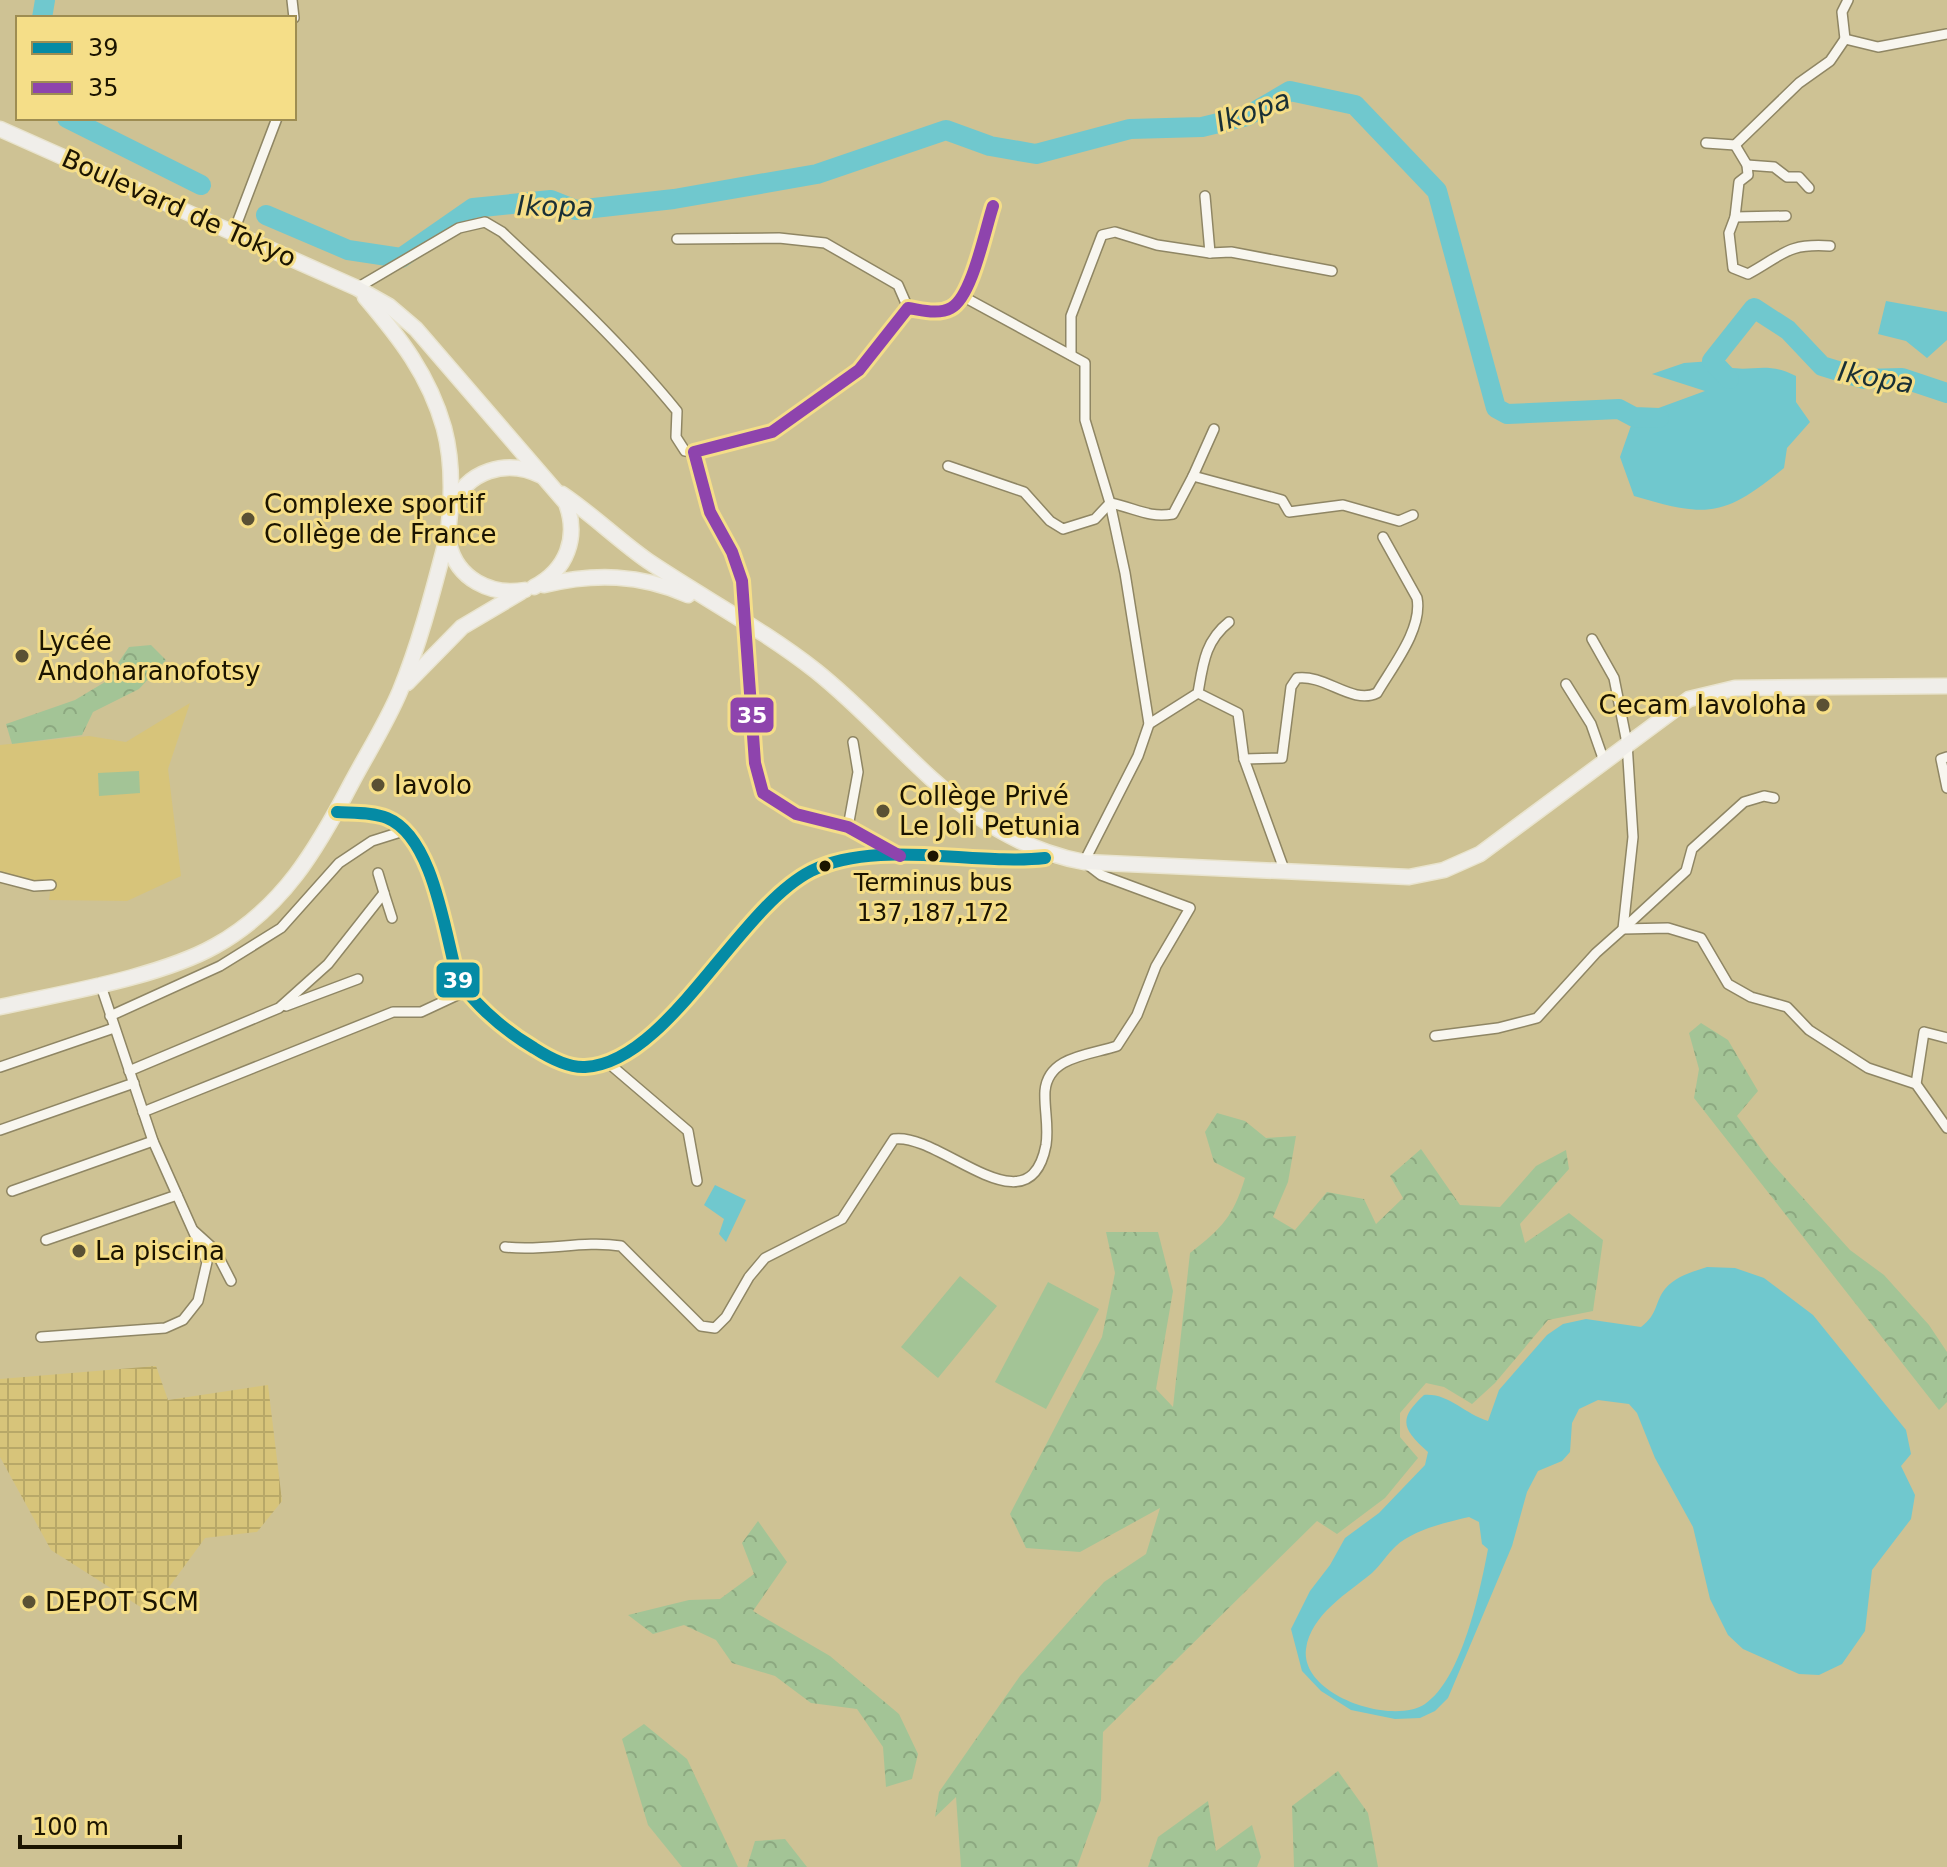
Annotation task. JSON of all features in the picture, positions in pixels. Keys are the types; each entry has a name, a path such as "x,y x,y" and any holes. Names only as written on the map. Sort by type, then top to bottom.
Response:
{"main road":[{"name":"Boulevard de Tokyo","path":"0,129 234,231 389,306 416,329 557,488"},
{"path":"0,1007 170,966 214,947 246,927 275,903 296,879 337,812 399,693 421,632 448,534 449,452 432,392 415,358 357,288"},
{"path":"450,513 466,485 492,469 524,468 557,488 644,558 815,670 964,807 1001,833 1056,857 1084,862 1409,877 1463,864 1496,843 1671,710 1713,692 1773,687 1947,686"},
{"path":"399,693 462,627 558,569 571,542 572,522 557,488"},
{"path":"448,534 457,562 477,583 496,590 529,588 585,575 636,579 675,589 729,614"}],"street":[{"path":"1706,143 1735,145 1799,83 1830,61 1845,39 1842,12 1848,0"},
{"path":"1845,39 1878,47 1947,34"},
{"path":"234,231 276,120"},
{"path":"1735,145 1747,165 1748,175 1739,182 1735,217 1729,233 1733,268 1748,274 1782,250 1810,244 1830,246"},
{"path":"1747,165 1774,167 1787,177 1799,177 1809,188"},
{"path":"1205,196 1210,253"},
{"path":"908,308 937,312 951,308 964,297 993,206"},
{"path":"1735,217 1786,216"},
{"path":"357,288 459,228 485,222 502,232 592,316 663,394 677,411 676,437 685,451 694,452 772,432 859,370 908,308"},
{"path":"1071,355 1071,316 1102,235 1115,232 1157,245 1210,253 1231,252 1332,271"},
{"path":"677,239 779,238 825,243 898,285 908,308"},
{"path":"505,1247 529,1250 579,1244 621,1246 701,1326 715,1328 726,1317 749,1277 765,1258 842,1219 894,1139 906,1137 970,1165 997,1182 1011,1183 1027,1178 1044,1155 1049,1129 1045,1090 1049,1076 1059,1063 1117,1046 1137,1015 1156,966 1190,908 1101,875 1084,862 1138,756 1149,724 1110,503 1085,420 1085,363 964,297"},
{"path":"1110,503 1133,507 1153,517 1173,514 1214,429"},
{"path":"694,452 710,512 732,552 742,581 755,763 763,793 796,814 848,827 900,856"},
{"path":"948,466 1024,492 1050,521 1063,529 1095,519 1110,503"},
{"path":"1193,476 1282,500 1289,512 1343,505 1399,521 1413,515"},
{"path":"1244,759 1282,758 1291,687 1297,678 1325,680 1357,696 1377,693 1414,626 1419,609 1417,598 1383,537"},
{"path":"1149,724 1198,693 1206,650 1215,633 1229,622"},
{"path":"1592,639 1614,678 1627,743 1633,837 1623,929"},
{"path":"1566,684 1591,724 1604,761"},
{"path":"1198,693 1238,713 1244,759 1285,872"},
{"path":"848,827 858,772 853,742"},
{"path":"1947,757 1941,759 1947,788"},
{"path":"1435,1036 1498,1028 1537,1018 1596,953 1686,871 1692,849 1744,802 1764,796 1774,798"},
{"path":"337,812 385,817 407,830 427,865 458,980 466,991 487,1014 541,1053 566,1064 585,1067 624,1053 653,1032 779,895 809,872 846,860 900,856 1015,861 1056,857"},
{"path":"110,1016 220,966 281,928 339,863 372,841 407,830"},
{"path":"378,873 392,918"},
{"path":"0,877 34,886 51,885"},
{"path":"279,1008 328,964 384,893"},
{"path":"1623,929 1668,928 1701,938 1728,984 1751,997 1787,1007 1809,1030 1868,1068 1916,1084 1947,1128"},
{"path":"129,1071 279,1008 358,979"},
{"path":"41,1337 165,1328 183,1320 198,1301 207,1262 153,1141 100,983"},
{"path":"143,1112 393,1012 421,1012 466,991"},
{"path":"0,1067 114,1028"},
{"path":"1916,1084 1924,1032 1947,1038"},
{"path":"606,1061 688,1131 697,1181"},
{"path":"0,1130 134,1083"},
{"path":"12,1191 153,1141"},
{"path":"46,1240 177,1195"},
{"path":"192,1229 215,1250 231,1281"}],"shaded area":[{"path":"190,703 168,769 181,876 127,901 49,900 51,885 0,872 0,745 89,736 126,742"},
{"path":"156,1366 168,1400 268,1385 282,1501 257,1532 205,1538 150,1613 51,1550 0,1457 0,1379"}],"green space":[{"path":"151,645 166,660 139,689 93,712 82,735 12,744 6,724 75,700 105,682 129,647"},
{"path":"139,771 140,793 99,796 98,773"},
{"path":"1701,1023 1728,1040 1758,1091 1737,1116 1770,1161 1850,1250 1884,1275 1929,1325 1947,1352 1947,1402 1939,1410 1694,1098 1699,1069 1689,1033"},
{"path":"1217,1113 1245,1121 1266,1138 1296,1136 1288,1182 1273,1217 1295,1230 1327,1192 1364,1199 1376,1224 1403,1198 1390,1176 1421,1149 1460,1205 1500,1207 1536,1166 1566,1150 1569,1169 1520,1224 1525,1243 1569,1213 1603,1240 1593,1311 1548,1320 1495,1383 1472,1404 1444,1387 1426,1383 1400,1413 1400,1437 1418,1458 1385,1498 1337,1534 1317,1521 1103,1732 1101,1800 1077,1867 961,1867 956,1797 935,1817 939,1792 1020,1676 1104,1582 1146,1554 1160,1508 1080,1552 1026,1548 1010,1514 1102,1337 1115,1273 1106,1232 1158,1232 1173,1291 1156,1389 1173,1407 1190,1253 1225,1221 1245,1178 1214,1162 1205,1132"},
{"path":"960,1276 997,1306 938,1378 901,1347"},
{"path":"1048,1282 1099,1309 1046,1409 995,1382"},
{"path":"758,1521 787,1562 753,1611 830,1656 899,1714 918,1754 912,1779 886,1787 883,1747 857,1709 811,1703 775,1676 732,1663 716,1640 684,1625 653,1634 628,1615 689,1600 720,1599 754,1574 742,1543"},
{"path":"644,1724 687,1759 738,1867 682,1867 648,1825 622,1739"},
{"path":"1338,1771 1368,1813 1378,1867 1294,1867 1292,1806"},
{"path":"1208,1801 1216,1851 1252,1825 1261,1857 1257,1867 1148,1867 1158,1837"},
{"path":"785,1839 807,1867 747,1867 755,1841"}],"water":[{"path":"1886,301 1947,312 1947,340 1927,358 1906,341 1878,334"},
{"path":"1712,361 1735,368 1772,368 1796,376 1796,402 1810,422 1787,448 1784,468 1746,496 1714,509 1680,508 1634,496 1620,457 1634,417 1705,391 1652,374 1684,363"},
{"path":"715,1185 746,1200 726,1242 719,1234 724,1219 704,1205"},
{"path":"1707,1267 1735,1268 1764,1278 1813,1315 1906,1430 1911,1454 1901,1466 1915,1495 1911,1519 1872,1570 1865,1631 1842,1664 1819,1675 1799,1674 1743,1649 1728,1635 1710,1599 1693,1527 1655,1458 1637,1413 1629,1404 1598,1400 1579,1409 1572,1423 1570,1452 1562,1461 1538,1471 1527,1492 1512,1546 1448,1698 1435,1711 1420,1718 1395,1719 1351,1710 1321,1691 1302,1671 1291,1629 1310,1591 1345,1538 1379,1513 1425,1465 1428,1452 1413,1437 1406,1424 1415,1404 1424,1395 1433,1395 1488,1421 1499,1390 1547,1335 1563,1324 1586,1319 1641,1327 1651,1317 1669,1285 1684,1275","holes":["1469,1517 1479,1522 1482,1544 1488,1549 1480,1587 1459,1655 1438,1692 1425,1704 1410,1710 1392,1711 1351,1702 1317,1680 1308,1665 1306,1649 1315,1625 1332,1605 1372,1573 1396,1546 1411,1535"]}],"waterway":[{"name":"Ikopa","path":"42,16 45,0"},
{"name":"Ikopa","path":"266,215 348,250 401,258 473,208 551,200 576,210 674,199 817,174 946,130 990,146 1036,154 1130,129 1202,127 1247,116 1290,91 1355,105 1437,191 1496,408 1507,414 1619,409 1634,417 1659,418"},
{"name":"Ikopa","path":"71,120 201,185"},
{"name":"Ikopa","path":"1729,379 1712,361 1754,308 1788,330 1822,366 1864,379 1902,378 1947,393"}],"transit line":[{"name":"35","path":"900,856 848,827 796,814 763,793 755,763 742,581 732,552 710,512 694,452 772,432 859,370 908,308 935,312 951,308 959,301 971,277 993,206"},
{"name":"39","path":"337,812 381,816 403,829 427,866 458,980 466,991 512,1034 552,1058 579,1067 616,1059 645,1040 701,982 756,917 783,890 811,871 837,861 895,854 1017,860 1045,858"}],"place":[{"name":"Complexe sportif Collège de France","path":"248,519"},
{"name":"Lycée Andoharanofotsy","path":"22,656"},
{"name":"Cecam Iavoloha","path":"1823,705"},
{"name":"Iavolo","path":"378,785"},
{"name":"Collège Privé Le Joli Petunia","path":"883,811"},
{"name":"Terminus bus 137,187,172","path":"933,856"},
{"name":"La piscina","path":"79,1251"},
{"name":"DEPOT SCM","path":"29,1602"}]}
